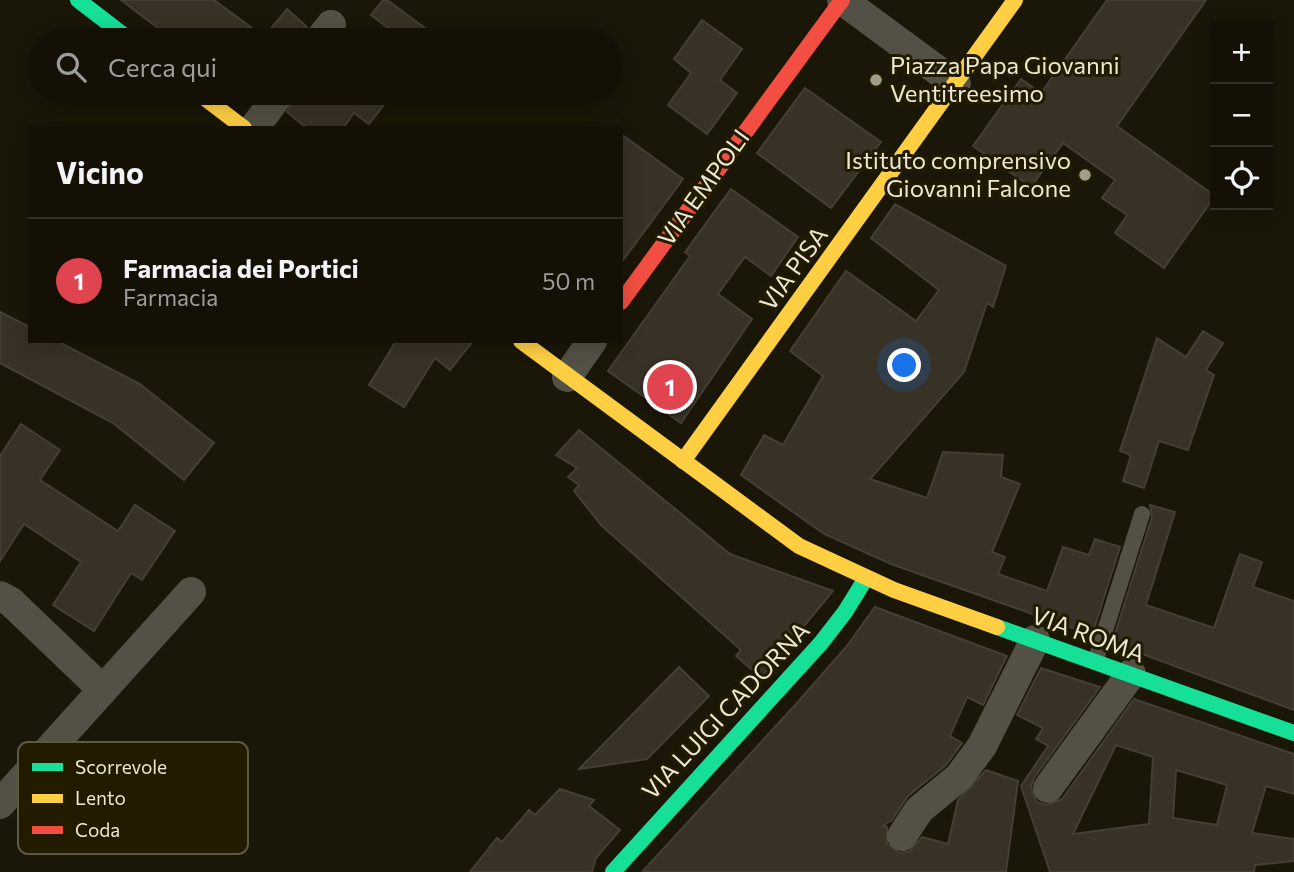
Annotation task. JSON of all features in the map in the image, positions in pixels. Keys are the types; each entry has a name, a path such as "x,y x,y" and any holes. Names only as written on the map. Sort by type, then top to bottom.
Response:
{"street":[{"path":"78,0 114,28"},
{"path":"842,0 956,84"},
{"name":"VIA EMPOLI","path":"623,299 842,0"},
{"name":"VIA PISA","path":"682,461 1015,0"},
{"path":"214,105 241,126"},
{"path":"255,126 271,105"},
{"name":"VIA ROMA","path":"524,343 799,546 866,578 1294,733"},
{"path":"567,377 591,343"},
{"name":"VIA LUIGI CADORNA","path":"613,872 659,816 765,709 853,604 866,578"},
{"path":"56,742 191,592"},
{"path":"0,596 11,602 103,690"},
{"path":"902,836 919,810 959,777 982,746 1035,640"},
{"path":"1048,788 1131,674"},
{"path":"0,804 18,784"}],"lane":[{"path":"1095,662 1142,514"}],"building":[{"path":"121,0 214,0 252,28 158,28"},
{"path":"383,0 387,0 425,28 388,28 371,15"},
{"path":"1107,0 1206,0 1117,126 1210,192 1210,203 1164,268 1115,233 1127,215 1102,198 1115,180 1063,143 1031,187 973,146 1021,79 1041,93"},
{"path":"287,9 307,28 271,28"},
{"path":"702,20 742,49 720,80 737,93 707,134 668,105 691,73 674,59"},
{"path":"805,88 881,142 831,208 757,153"},
{"path":"291,105 384,105 369,124 354,113 344,126 304,126 287,112"},
{"path":"623,135 683,179 623,260"},
{"path":"731,189 798,237 771,276 745,257 718,294 752,319 681,423 608,371 690,256 685,252"},
{"path":"895,204 1006,266 993,307 987,303 964,372 870,479 927,498 943,452 1003,455 1001,477 1020,484 992,552 1005,557 998,574 1047,591 1063,547 1089,555 1095,539 1120,547 1092,635 891,564 824,534 741,475 764,435 783,445 823,376 790,351 846,271 916,321 939,290 871,238"},
{"path":"0,312 28,326 28,343 61,343 140,384 214,443 184,480 113,423 0,363"},
{"path":"1203,331 1223,343 1206,370 1214,375 1188,450 1159,441 1144,488 1123,481 1131,455 1120,451 1157,338 1186,357"},
{"path":"395,343 471,343 450,370 435,358 404,407 369,385"},
{"path":"21,424 60,450 40,480 118,531 135,505 175,531 142,580 131,573 94,631 53,605 81,562 24,524 0,561 0,456"},
{"path":"579,430 730,554 833,591 761,678 736,656 741,650 601,525 574,491 579,485 568,477 577,468 556,455"},
{"path":"1150,505 1175,512 1146,605 1214,628 1240,554 1262,562 1253,587 1294,601 1294,710 1112,643 1152,517"},
{"path":"875,607 1007,656 983,705 967,697 950,736 962,743 946,765 908,796 892,820 883,826 887,827 887,844 900,853 910,851 922,837 948,844 958,800 986,770 1018,781 1006,872 642,872 796,704 846,647"},
{"path":"679,667 709,696 647,759 579,769"},
{"path":"1041,668 1100,687 1034,778 1031,787 1037,802 1047,805 1062,799 1134,699 1294,754 1294,794 1266,786 1252,833 1294,839 1294,861 1255,865 1254,872 1050,872 1021,786 1048,746 1036,739 1043,728 1017,715","holes":["1116,745 1153,757 1149,824 1073,834","1176,770 1227,785 1217,825 1173,818"]},
{"path":"560,789 594,800 589,806 620,830 596,858 592,872 470,872 497,838 502,842 529,810 535,815"}],"traffic: fast":[{"path":"78,0 114,28"},
{"path":"613,872 821,643 866,578"},
{"path":"997,627 1294,733"}],"traffic: slow":[{"path":"683,461 1015,0"},
{"path":"214,105 241,126"},
{"path":"524,343 799,546 894,590 997,627"}],"traffic: jam":[{"path":"623,299 842,0"}],"place":[{"name":"Piazza Papa Giovanni Ventitreesimo","path":"876,80"},
{"name":"Istituto comprensivo Giovanni Falcone","path":"1085,175"},
{"name":"Farmacia dei Portici","path":"670,387"}]}
